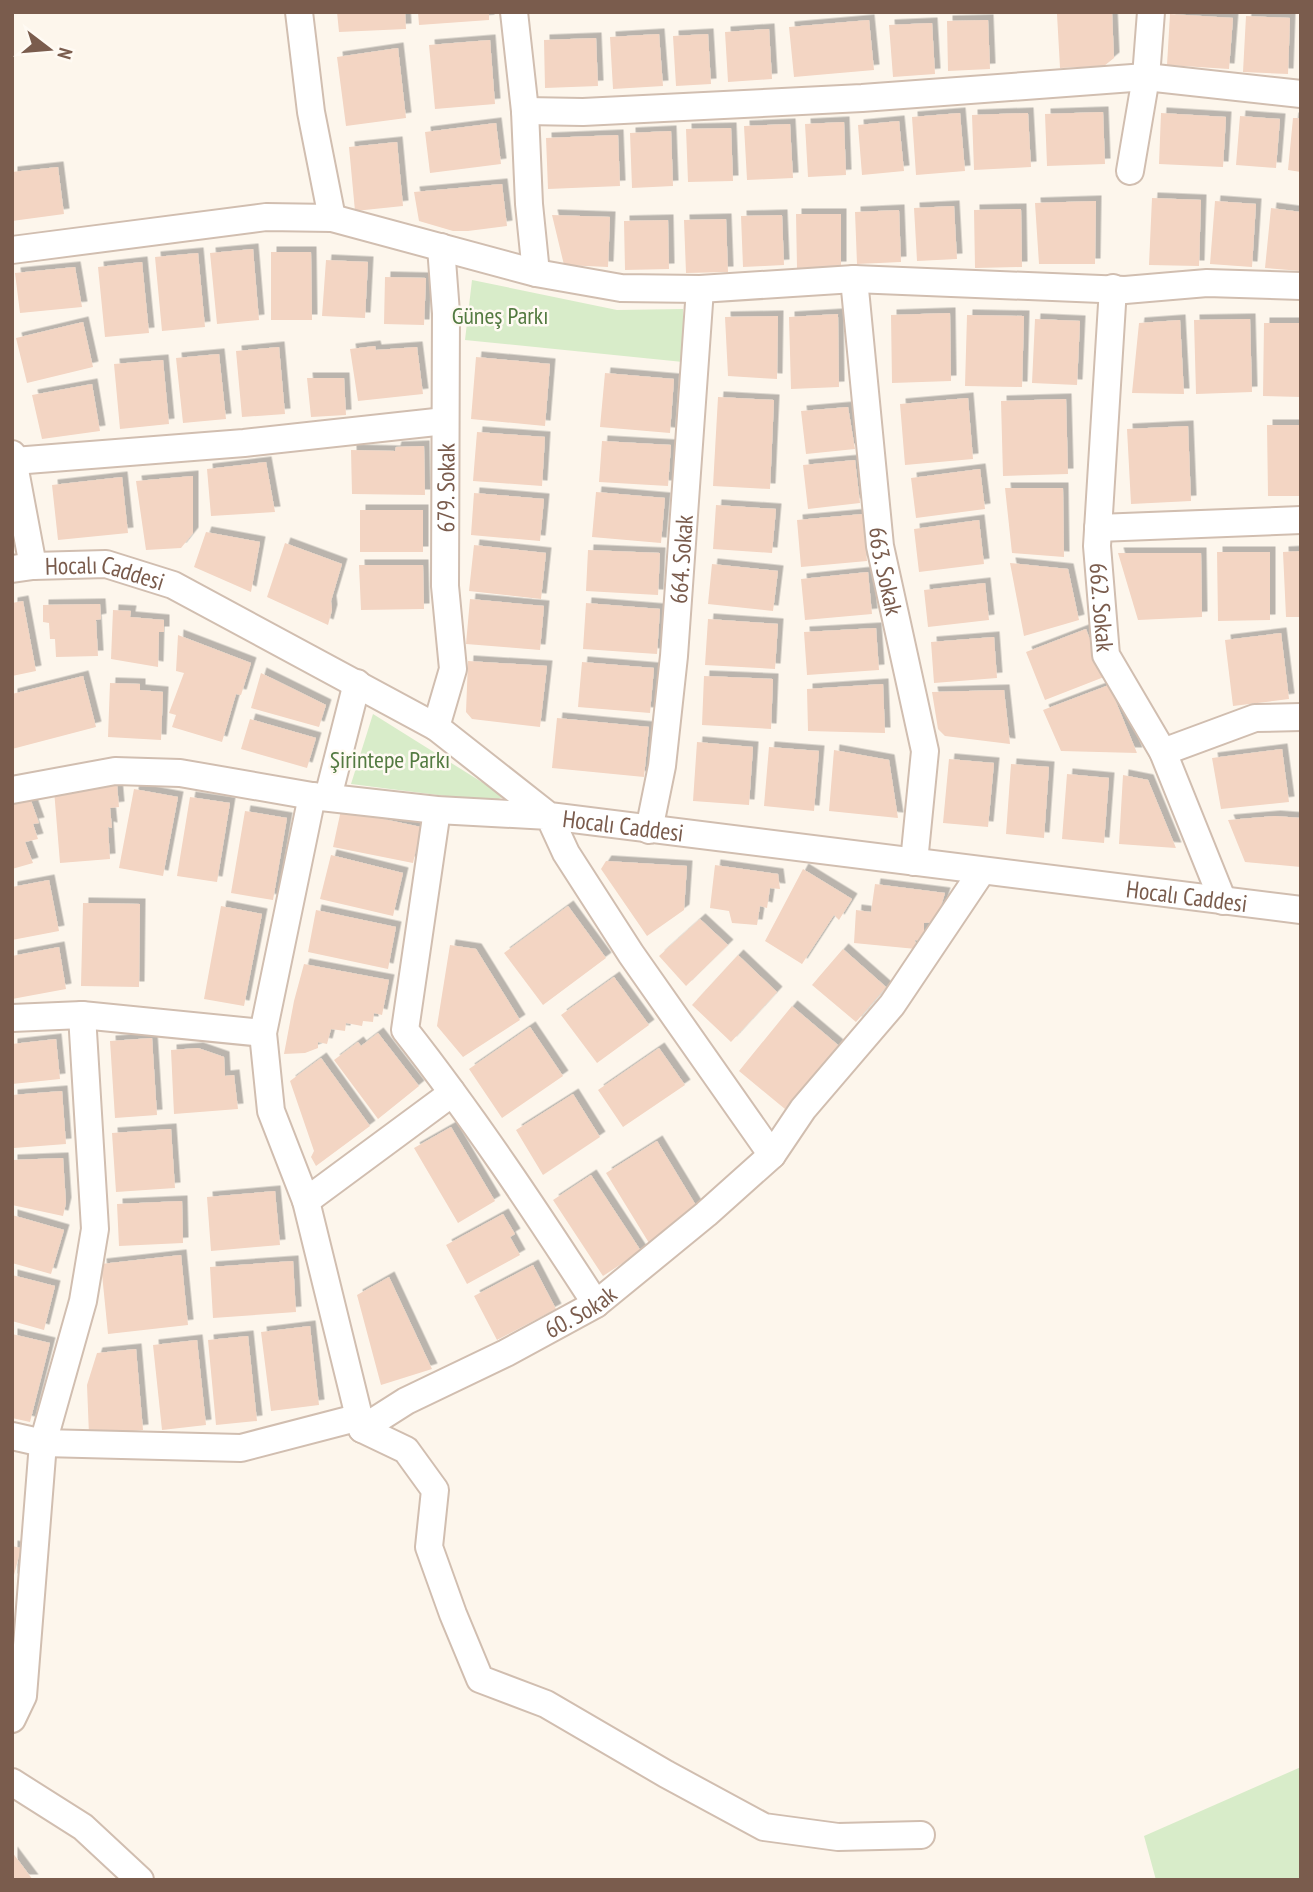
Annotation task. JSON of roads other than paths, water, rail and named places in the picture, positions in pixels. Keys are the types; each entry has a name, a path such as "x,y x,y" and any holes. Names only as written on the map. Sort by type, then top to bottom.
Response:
{"street":[{"path":"299,12 311,113 332,218"},
{"path":"514,12 525,111 529,204 536,273"},
{"path":"1130,171 1146,77 1151,12"},
{"path":"525,111 583,112 862,99 1146,77 1301,94"},
{"path":"12,250 266,217 332,218 536,273 621,288 700,289 854,279 1125,290 1207,283 1301,286"},
{"name":"679. Sokak","path":"436,727 453,669 445,586 446,313 441,247"},
{"name":"663. Sokak","path":"854,279 880,546 925,751 914,862"},
{"name":"662. Sokak","path":"1113,288 1097,546 1106,655 1163,752 1223,901"},
{"name":"664. Sokak","path":"649,830 663,766 674,656 700,289"},
{"path":"22,567 13,458 244,443 445,421"},
{"path":"1098,528 1301,520"},
{"name":"Hocalı Caddesi","path":"22,567 106,564 173,585 436,727 549,816 1301,910"},
{"path":"357,683 320,796 263,1033 271,1111 306,1201 361,1423 406,1450 435,1490 429,1547 480,1679 546,1704 764,1828 838,1837 921,1835"},
{"path":"1163,752 1255,718 1301,717"},
{"path":"12,790 115,771 180,773 320,796 437,810 549,816 566,853 631,954 772,1155"},
{"path":"437,810 405,1030 525,1194 596,1304"},
{"name":"60. Sokak","path":"12,1436 43,1443 241,1448 361,1423 506,1353 596,1304 706,1214 772,1155 803,1109 892,1005 982,871"},
{"path":"12,1018 82,1015 263,1033"},
{"path":"12,1719 23,1696 43,1443 83,1301 95,1229 82,1015"},
{"path":"306,1201 444,1100 451,1091"},
{"path":"12,1782 83,1827 140,1880"}],"park label":[{"name":"Güneş Parkı","path":"500,315"},
{"name":"Şirintepe Parkı","path":"390,759"}]}
